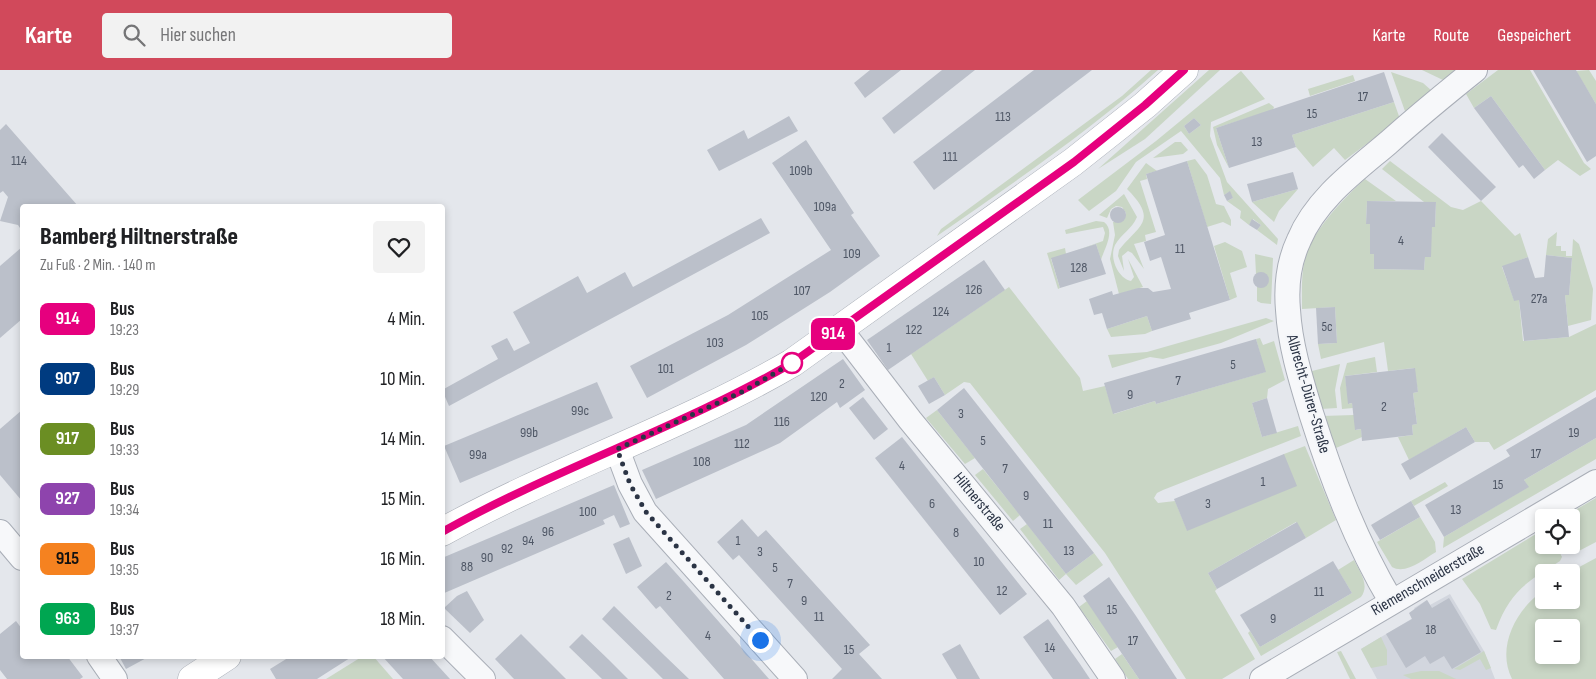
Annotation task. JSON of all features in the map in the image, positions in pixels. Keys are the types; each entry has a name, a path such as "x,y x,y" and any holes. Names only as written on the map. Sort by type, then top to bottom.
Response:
{"main road":[{"path":"445,530 497,502 744,391 792,363 1074,162 1145,105 1184,70"},
{"path":"192,679 222,659"}],"street":[{"name":"Albrecht-Dürer-Straße","path":"1391,601 1376,575 1337,492 1318,435 1304,390 1291,335 1288,282 1298,240 1315,212 1347,178 1475,70"},
{"name":"Hiltnerstraße","path":"840,329 910,420 1063,606 1113,679"},
{"path":"617,449 630,484 646,512 795,679"},
{"name":"Riemenschneiderstraße","path":"1262,679 1391,601 1596,482"},
{"path":"0,532 20,556"},
{"path":"445,641 483,679"},
{"path":"101,659 115,679"}],"shaded area":[{"path":"1450,594 1484,651 1495,679 1377,679 1361,649 1418,615 1414,608 1427,600 1430,605"}],"green space":[{"path":"1151,70 1158,70 1078,135 937,236 941,229 1122,96"},
{"path":"1209,70 1220,70 1145,139 1098,169"},
{"path":"1422,70 1455,70 1443,80"},
{"path":"1498,70 1530,70 1584,163 1591,169 1580,176 1558,160 1545,170 1491,96 1474,108 1466,94"},
{"path":"1589,70 1596,81 1596,104 1576,71"},
{"path":"1241,71 1265,99 1211,122 1210,136 1227,182 1278,239 1277,245 1257,230 1261,225 1253,219 1249,225 1240,218 1241,211 1227,201 1233,198 1229,192 1224,195 1220,178 1181,131 1136,162 1116,191 1089,211 1078,200 1156,141","holes":["1194,118 1201,125 1189,134 1184,126"]},
{"path":"1391,72 1423,83 1432,91 1406,114"},
{"path":"1353,75 1355,81 1310,96 1308,89"},
{"path":"1394,102 1400,119 1345,160 1334,148 1313,167 1296,147 1292,135"},
{"path":"1269,103 1274,107 1273,110 1216,128 1229,168 1217,145 1213,127"},
{"path":"1175,142 1181,142 1188,150 1183,154 1153,158"},
{"path":"1195,159 1207,175 1216,204 1224,206 1231,220 1231,226 1223,222 1207,227 1187,161"},
{"path":"1390,161 1451,207 1463,210 1481,201 1515,236 1520,233 1528,257 1502,267 1514,300 1519,300 1523,341 1569,337 1596,324 1596,390 1494,450 1489,442 1475,442 1466,427 1409,460 1398,437 1413,435 1412,425 1417,424 1413,393 1418,392 1414,368 1388,371 1384,342 1321,359 1318,344 1337,343 1335,307 1302,309 1305,259 1314,237 1330,216 1365,179 1396,201 1367,201 1366,224 1370,224 1370,253 1374,254 1374,269 1424,270 1432,227 1435,226 1436,203 1424,202 1382,169"},
{"path":"1146,163 1157,171 1146,174 1147,179 1140,181 1156,232 1145,235 1146,241 1134,244 1144,269 1132,253 1128,251 1122,256 1124,271 1118,256 1119,250 1139,228 1144,216 1137,200 1127,189"},
{"path":"1298,189 1279,211 1274,222 1252,202"},
{"path":"1124,194 1137,217 1115,245 1113,250 1114,261 1122,276 1131,281 1134,277 1128,259 1143,287 1119,294 1110,259 1115,235 1113,222 1121,222 1126,213 1122,207 1116,206 1111,209 1107,218 1099,215"},
{"path":"1096,221 1104,222 1109,230 1108,240 1101,260 1096,244 1069,253 1103,241 1105,233 1103,227 1066,234 1065,230"},
{"path":"1557,232 1556,246 1561,246 1561,251 1566,251 1566,256 1572,256 1573,239 1579,244 1593,289 1591,320 1568,326 1565,295 1569,294 1572,258 1546,255 1548,239"},
{"path":"1225,242 1242,251 1247,267 1230,273 1237,297 1230,300 1214,246"},
{"path":"1065,248 1066,254 1051,259 1060,288 1058,289 1047,253"},
{"path":"1255,254 1273,258 1271,304 1257,301 1257,286 1264,287 1269,280 1265,274 1256,274"},
{"path":"1009,287 1080,378 1083,391 1105,386 1114,414 1155,401 1156,404 1265,372 1256,339 1260,338 1263,345 1274,341 1285,380 1268,389 1267,398 1252,403 1262,437 1298,426 1301,436 1163,490 1157,493 1154,498 1158,503 1175,501 1187,530 1284,454 1305,446 1336,520 1306,538 1296,522 1208,573 1217,589 1215,591 1255,659 1222,679 1186,679 1105,553 970,383 964,382 945,395 934,377 928,381 911,354"},
{"path":"1147,316 1152,331 1145,334 1111,337 1107,329"},
{"path":"1266,318 1274,321 1221,343 1163,359 1150,357 1112,368 1108,355 1147,352"},
{"path":"1375,357 1377,372 1345,376 1349,404 1352,403 1353,408 1342,409 1340,388 1347,363"},
{"path":"1340,364 1335,390 1337,408 1321,409 1308,372"},
{"path":"937,410 975,458 965,464 926,418"},
{"path":"1354,415 1356,430 1361,429 1362,437 1336,448 1322,416"},
{"path":"1596,438 1596,459 1443,548 1444,537 1528,487 1524,480"},
{"path":"983,469 1020,515 1013,521 975,475"},
{"path":"1445,482 1448,486 1414,506 1411,501"},
{"path":"1596,498 1596,542 1580,550 1580,509 1577,509"},
{"path":"1420,517 1435,542 1436,552 1409,568 1397,569 1392,567 1377,542"},
{"path":"1027,524 1066,574 1059,580 1020,529"},
{"path":"1535,534 1535,554 1560,554 1562,557 1555,564 1535,564 1535,577 1521,589 1507,606 1496,630 1491,629 1480,604 1462,579"},
{"path":"1094,553 1103,565 1076,585 1066,574"},
{"path":"1596,558 1596,679 1512,679 1506,654 1508,642 1517,618 1534,598 1535,609 1580,609 1580,567"},
{"path":"1354,560 1365,588 1361,597 1261,656 1248,633 1250,631 1260,647 1352,593 1338,570"},
{"path":"1087,601 1118,647 1111,651 1079,607"},
{"path":"1381,637 1387,650 1387,665 1371,668 1361,649"},
{"path":"1341,651 1356,679 1350,679 1337,652"},
{"path":"1484,651 1491,668 1486,670 1480,659 1460,670 1454,669"},
{"path":"1122,654 1139,679 1128,679 1115,659"},
{"path":"358,659 376,659 393,679 326,679"},
{"path":"1421,671 1439,671 1456,679 1411,679 1403,675"}],"building":[{"path":"870,70 901,70 865,98 854,83"},
{"path":"942,70 975,70 894,134 882,118"},
{"path":"1034,70 1092,70 934,190 913,162"},
{"path":"1533,70 1576,70 1596,104 1596,156 1587,162"},
{"path":"1384,72 1394,102 1292,135 1296,147 1229,168 1216,128"},
{"path":"1491,96 1545,170 1534,179 1523,165 1519,168 1474,108"},
{"path":"789,116 798,131 719,171 707,150 744,130 748,139"},
{"path":"1194,118 1201,125 1189,134 1184,126"},
{"path":"6,124 76,204 20,204 20,228 18,225 0,221 8,197 3,191 0,193 0,130"},
{"path":"1442,133 1496,187 1481,201 1428,147"},
{"path":"806,140 854,213 851,215 880,256 830,292 746,345 647,398 630,366 728,315 831,250 772,163"},
{"path":"1187,161 1230,300 1189,313 1191,319 1152,331 1147,316 1107,329 1102,313 1094,315 1089,299 1112,291 1113,295 1138,288 1148,288 1153,292 1171,289 1161,257 1150,261 1144,242 1165,235 1146,174"},
{"path":"1293,172 1298,189 1252,202 1247,184"},
{"path":"1230,191 1233,198 1227,201 1224,195"},
{"path":"1367,201 1436,202 1435,227 1432,227 1431,257 1425,257 1424,270 1374,269 1374,254 1370,254 1370,224 1366,224"},
{"path":"1115,207 1121,207 1126,212 1124,221 1115,223 1110,218 1110,212"},
{"path":"761,218 770,233 449,406 445,397 445,388 498,359 491,346 507,338 514,351 530,343 513,312 578,276 587,293 625,272 633,287"},
{"path":"1252,219 1261,225 1257,230 1249,225"},
{"path":"1096,244 1106,274 1060,288 1051,258"},
{"path":"20,249 20,321 0,338 0,266"},
{"path":"1546,255 1572,258 1569,295 1565,295 1569,337 1524,341 1519,300 1514,301 1502,266 1528,257 1535,278 1544,277"},
{"path":"984,260 1005,290 888,370 867,340"},
{"path":"1261,272 1269,280 1261,288 1253,280"},
{"path":"1335,307 1337,343 1318,344 1316,308"},
{"path":"1256,339 1266,372 1156,404 1155,401 1113,414 1104,383"},
{"path":"843,359 865,390 840,408 837,402 780,443 656,499 642,470 746,425"},
{"path":"1415,368 1418,392 1413,393 1417,424 1412,425 1413,435 1362,441 1361,429 1355,430 1352,403 1348,404 1345,376"},
{"path":"934,377 945,395 929,404 918,386"},
{"path":"597,382 613,418 460,483 445,446"},
{"path":"964,388 1094,553 1066,574 937,410"},
{"path":"863,397 888,429 874,440 849,408"},
{"path":"1596,397 1596,438 1524,480 1529,487 1444,537 1425,505 1510,456 1506,450"},
{"path":"1267,398 1277,433 1262,437 1252,403"},
{"path":"20,412 20,499 0,475 0,429"},
{"path":"1466,427 1475,442 1410,480 1401,464"},
{"path":"902,437 1027,594 1000,615 875,458"},
{"path":"1284,454 1297,486 1187,531 1174,499"},
{"path":"614,485 630,524 620,528 614,515 603,520 605,524 445,593 445,557"},
{"path":"1411,501 1420,517 1380,540 1371,525"},
{"path":"742,519 758,537 766,530 870,645 859,654 882,679 832,679 842,669 739,555 733,560 717,542"},
{"path":"1297,522 1306,538 1217,589 1208,573"},
{"path":"629,537 642,566 626,574 613,544"},
{"path":"1333,561 1352,593 1260,647 1240,615"},
{"path":"666,562 769,679 724,679 660,606 656,609 637,587"},
{"path":"1109,577 1177,679 1139,679 1083,596"},
{"path":"467,591 484,620 470,633 445,609 457,596"},
{"path":"1449,598 1481,652 1452,669 1444,656 1430,664 1425,656 1406,668 1386,634 1412,619 1409,613 1427,600 1432,608"},
{"path":"614,606 689,679 663,679 602,619"},
{"path":"1048,619 1090,679 1053,679 1023,637"},
{"path":"16,621 20,626 20,659 69,659 83,677 80,679 7,679 0,670 0,634"},
{"path":"521,634 566,679 514,679 495,659"},
{"path":"582,634 628,679 602,679 569,647"},
{"path":"960,644 980,679 957,679 943,656 942,654"},
{"path":"121,659 144,659 126,669"},
{"path":"286,659 348,659 317,679 276,679 270,669"},
{"path":"385,659 432,659 450,679 403,679"}],"bus line":[{"name":"914","path":"445,530 497,502 744,391 792,363 1074,162 1145,105 1184,70"}],"route":[{"path":"760,640 646,512 630,484 617,449 744,391 792,363"}]}
